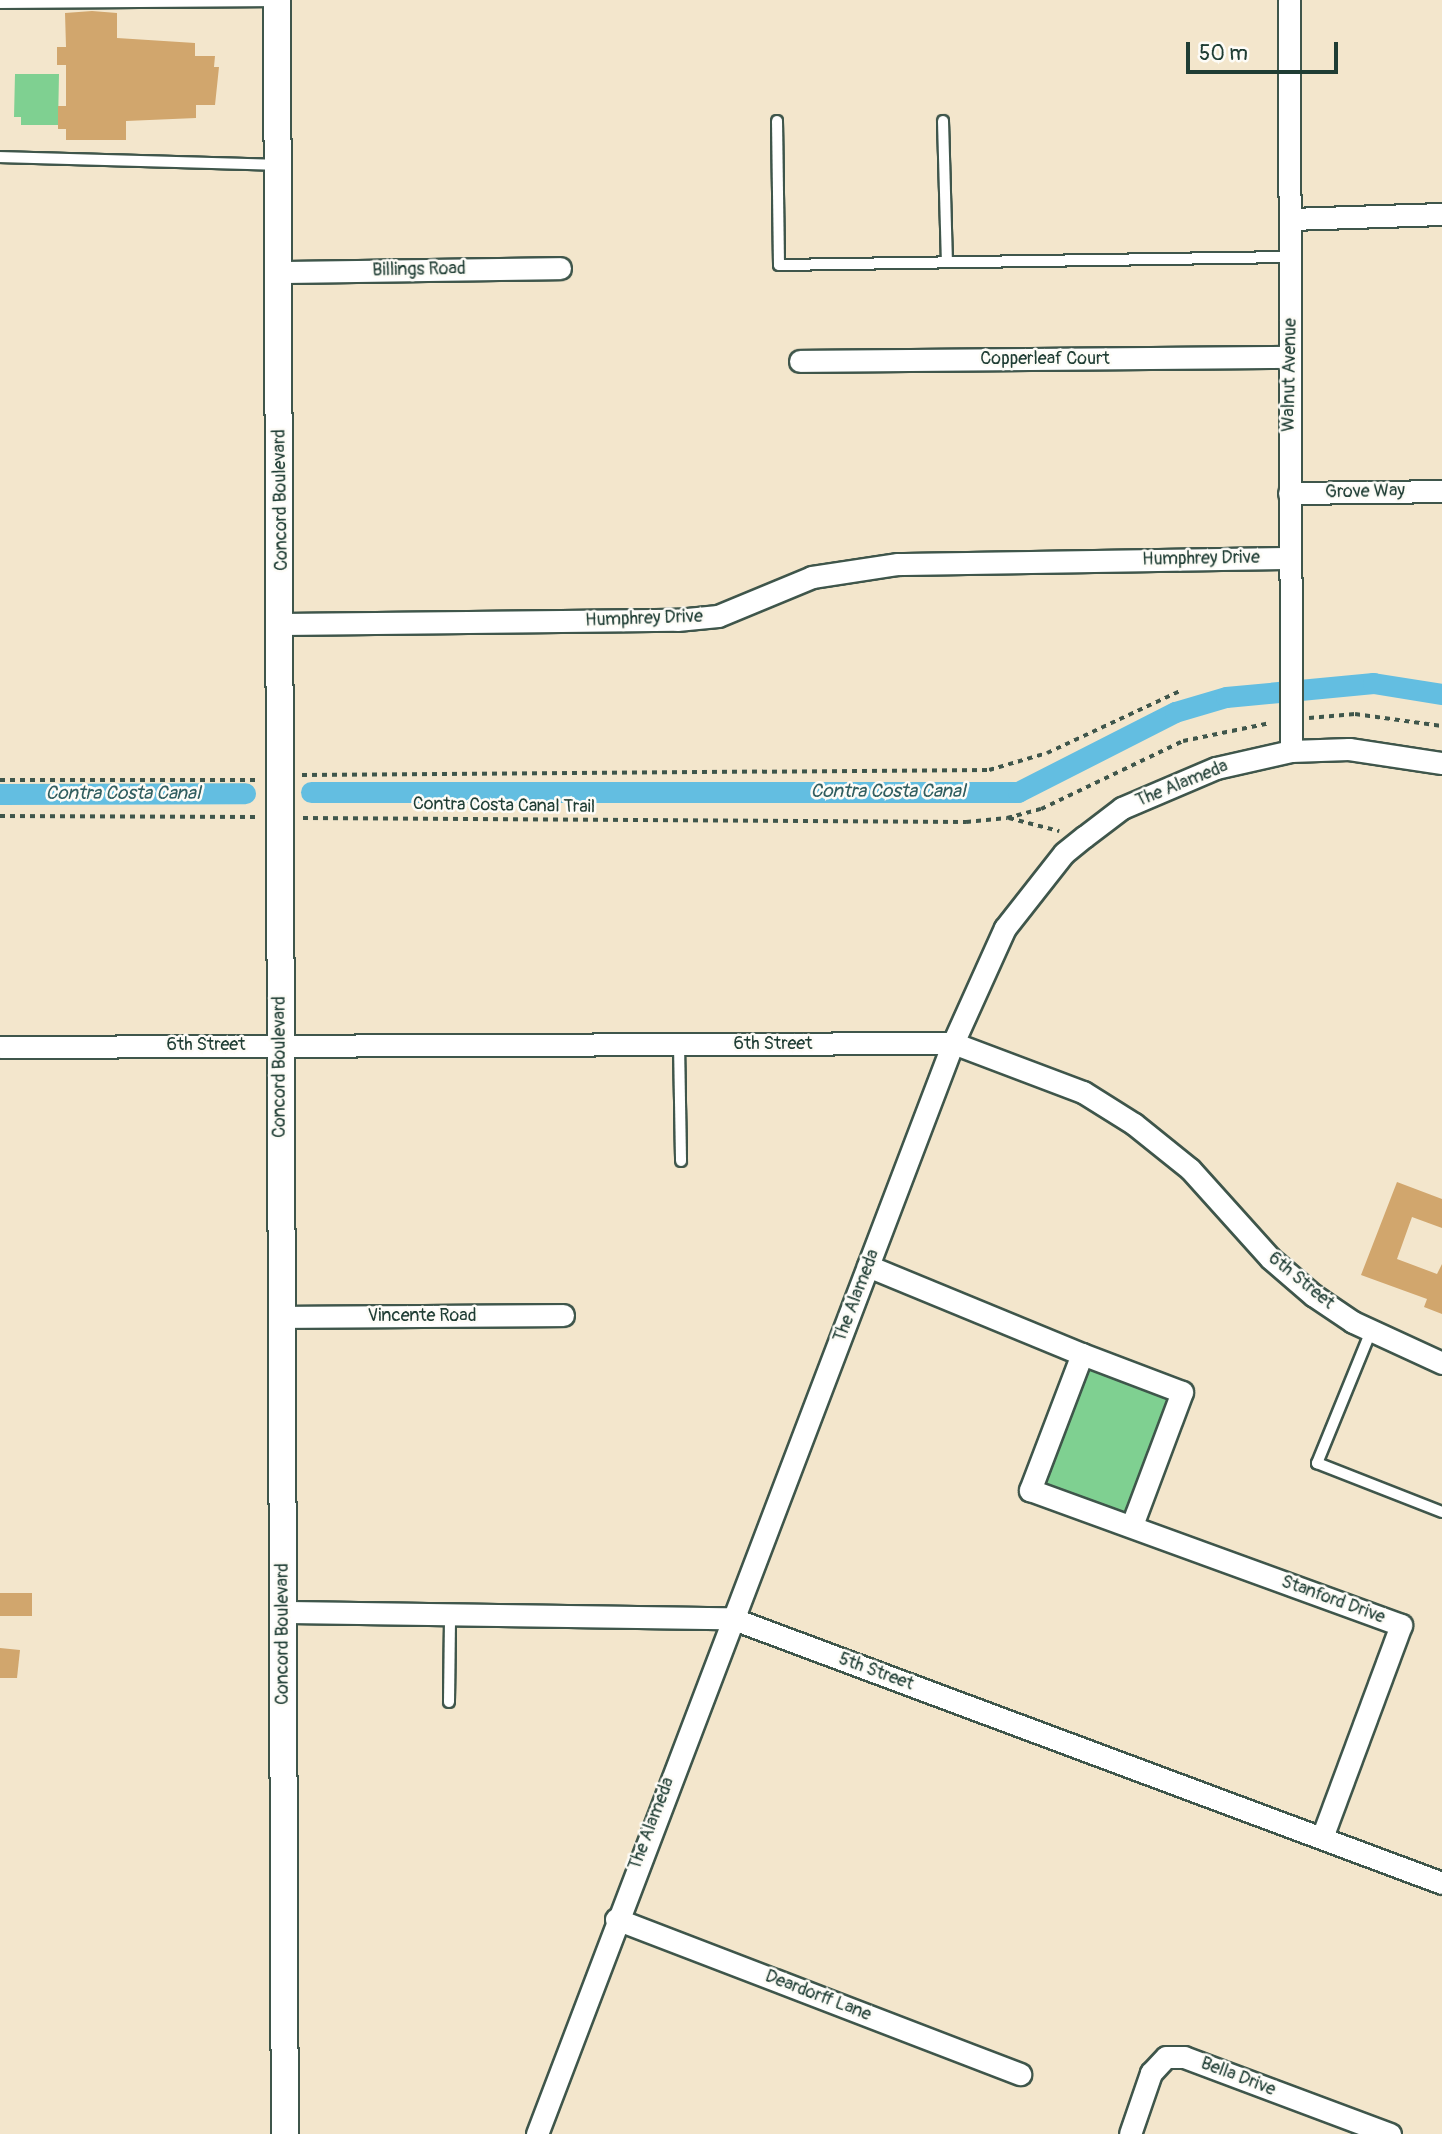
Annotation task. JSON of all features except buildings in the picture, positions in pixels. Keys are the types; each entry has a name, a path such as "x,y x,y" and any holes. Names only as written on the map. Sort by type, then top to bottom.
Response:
{"street":[{"name":"Concord Boulevard","path":"277,0 282,624 279,1045 285,2134"},
{"name":"Walnut Avenue","path":"1289,0 1291,751"},
{"path":"1291,219 1442,214"},
{"name":"Billings Road","path":"278,272 560,268"},
{"name":"Copperleaf Court","path":"800,361 1290,357"},
{"name":"Grove Way","path":"1289,493 1442,491"},
{"name":"Humphrey Drive","path":"282,624 677,620 718,616 812,577 898,564 1290,558"},
{"name":"The Alameda","path":"537,2134 616,1919 953,1043 1005,928 1064,853 1122,808 1161,789 1254,756 1291,751 1349,749 1442,764"},
{"name":"6th Street","path":"0,1047 953,1043 1083,1092 1135,1124 1191,1169 1270,1258 1313,1295 1371,1331 1442,1363"},
{"path":"868,1266 1182,1392 1132,1525"},
{"name":"Vincente Road","path":"282,1317 563,1315"},
{"name":"Stanford Drive","path":"1083,1354 1030,1490 1401,1625 1322,1837"},
{"name":"5th Street","path":"282,1612 731,1618 1442,1882"},
{"name":"Deardorff Lane","path":"616,1919 1020,2074"},
{"name":"Bella Drive","path":"1130,2134 1151,2073 1166,2057 1184,2057 1386,2133"}],"lane":[{"path":"0,3 277,0"},
{"path":"777,121 779,265 1291,257"},
{"path":"943,121 947,261"},
{"path":"0,157 278,165"},
{"path":"679,1044 681,1161"},
{"path":"1371,1331 1317,1464 1442,1512"},
{"path":"449,1702 450,1615"}],"path":[{"path":"0,780 989,770 1047,753 1182,690"},
{"name":"Contra Costa Canal Trail","path":"0,816 831,821 1007,818 1041,809 1183,741 1228,728 1354,713 1442,726"},
{"name":"Contra Costa Canal Trail","path":"1007,818 1084,837"}],"green space":[{"path":"15,74 59,74 58,125 21,125 21,117 14,117"},
{"path":"1082,1354 1182,1392 1130,1529 1030,1490"}],"waterway":[{"name":"Contra Costa Canal","path":"311,792 1018,792 1175,712 1226,697 1373,683 1442,694"},
{"name":"Contra Costa Canal","path":"0,794 245,793"}]}
